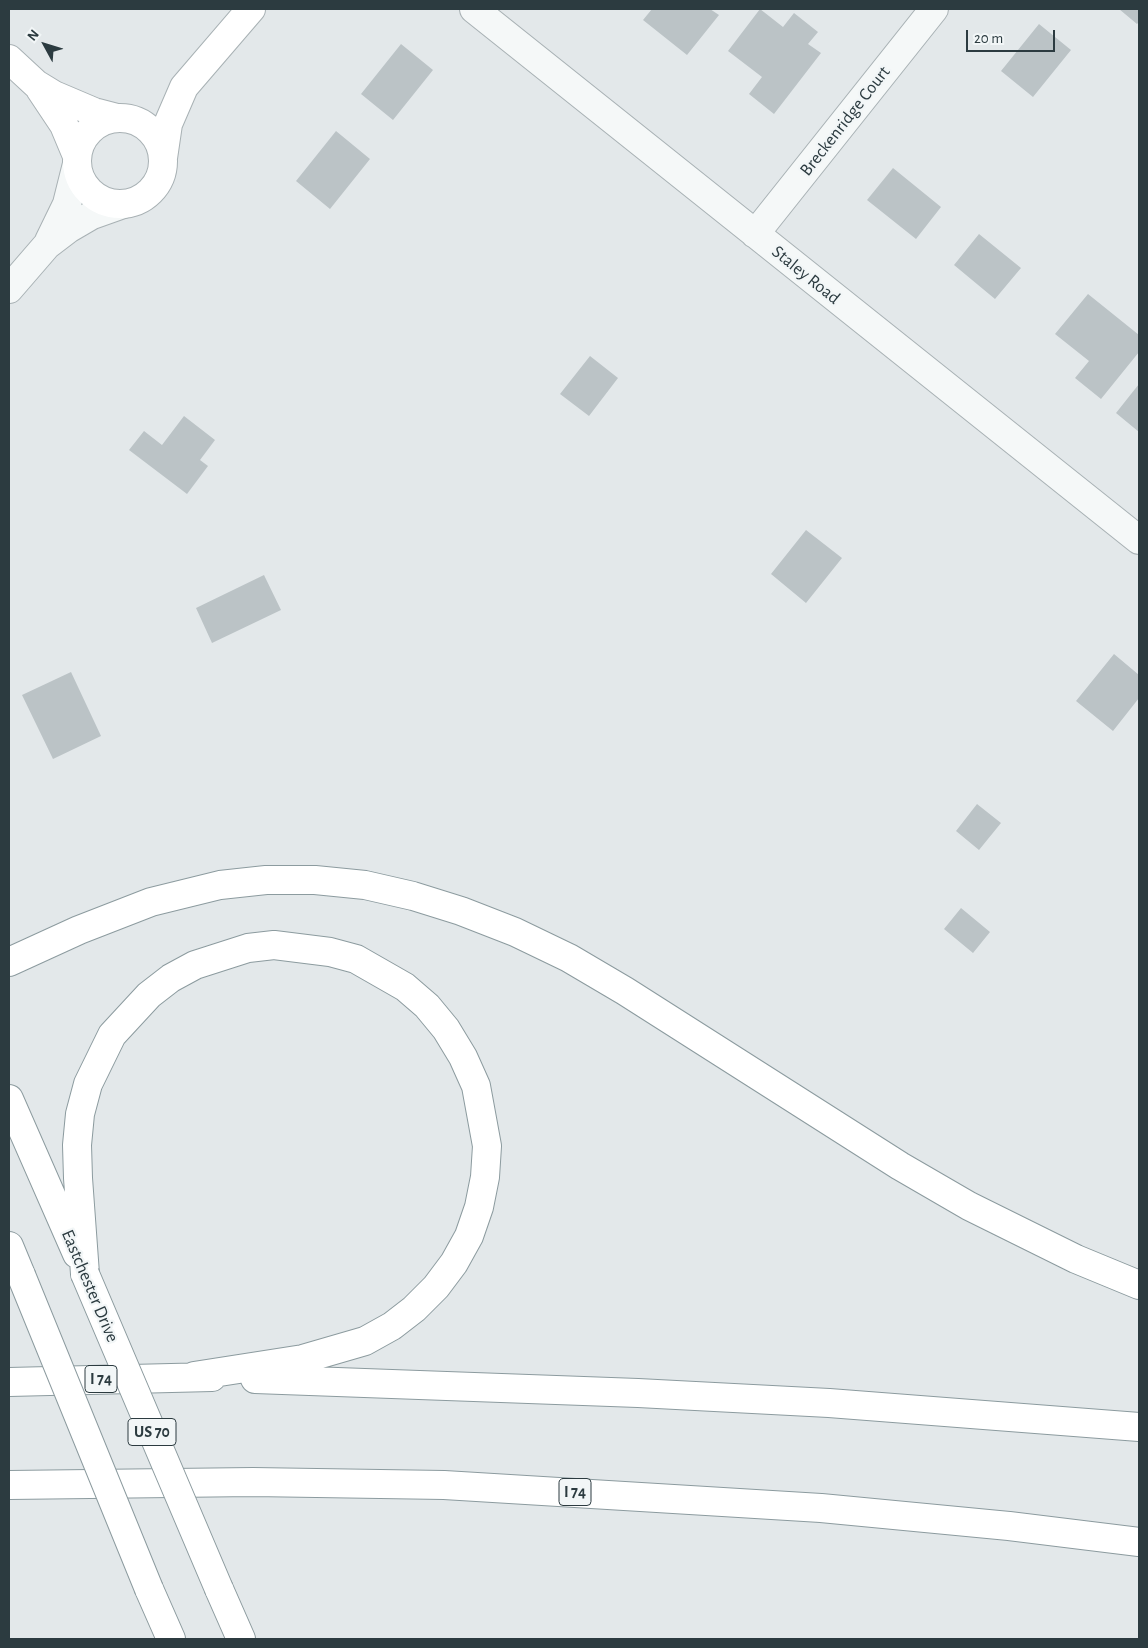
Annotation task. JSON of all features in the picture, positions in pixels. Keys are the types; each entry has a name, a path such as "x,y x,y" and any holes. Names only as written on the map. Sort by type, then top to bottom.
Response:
{"main road":[{"path":"9,59 36,84 60,118 72,140 81,180 92,194 106,202 123,204 139,200 152,189 161,174 168,124 184,87 252,9"},
{"path":"36,84 75,105 148,128 158,142 163,158"},
{"path":"77,160 82,140 93,127 108,119 121,118 147,109 184,87"},
{"path":"9,962 79,930 151,902 220,884 266,880 315,880 365,885 461,910 515,932 569,958 625,990 900,1166 969,1206 1076,1259 1139,1285"},
{"path":"85,1274 78,1178 77,1145 80,1114 88,1084 112,1035 149,995 171,978 195,965 248,948 274,945 330,952 356,959 405,987 427,1006 446,1029 463,1057 476,1086 487,1146 485,1177 479,1207 469,1236 454,1263 436,1287 414,1308 392,1326 365,1340 303,1359 194,1376"},
{"name":"Eastchester Drive","path":"9,1099 241,1639"},
{"path":"9,1246 171,1639"},
{"name":"I 74","path":"9,1382 194,1376 638,1393 829,1403 1139,1427"},
{"name":"I 74","path":"9,1485 262,1482 464,1486 821,1508 1009,1526 1139,1542"},
{"path":"149,1589 159,1639"}],"street":[{"name":"Staley Road","path":"474,9 1139,540"},
{"name":"Breckenridge Court","path":"755,234 934,9"},
{"path":"47,245 67,204 77,160"},
{"path":"9,289 47,245 81,220 123,204"}],"building":[{"path":"652,9 710,9 719,15 687,55 643,20"},
{"path":"760,9 783,27 794,13 818,32 808,44 821,53 774,114 749,94 762,77 728,51"},
{"path":"1119,9 1139,9 1139,22 1137,24"},
{"path":"1039,24 1071,50 1033,97 1001,71"},
{"path":"401,44 433,70 393,120 361,94"},
{"path":"336,131 370,159 330,209 296,181"},
{"path":"893,168 941,207 916,239 867,200"},
{"path":"979,234 1021,268 995,299 954,265"},
{"path":"1088,294 1139,335 1139,352 1101,399 1075,378 1089,361 1055,334"},
{"path":"590,356 618,378 589,416 560,394"},
{"path":"1139,384 1139,432 1116,413"},
{"path":"184,416 215,440 200,460 208,466 187,494 129,450 144,431 162,445"},
{"path":"806,530 842,558 806,603 771,574"},
{"path":"264,575 281,610 212,643 196,608"},
{"path":"1114,654 1139,675 1139,698 1113,731 1076,701"},
{"path":"71,672 101,736 53,759 22,695"},
{"path":"977,804 1001,823 979,850 956,831"},
{"path":"961,908 990,932 973,953 944,929"}]}
